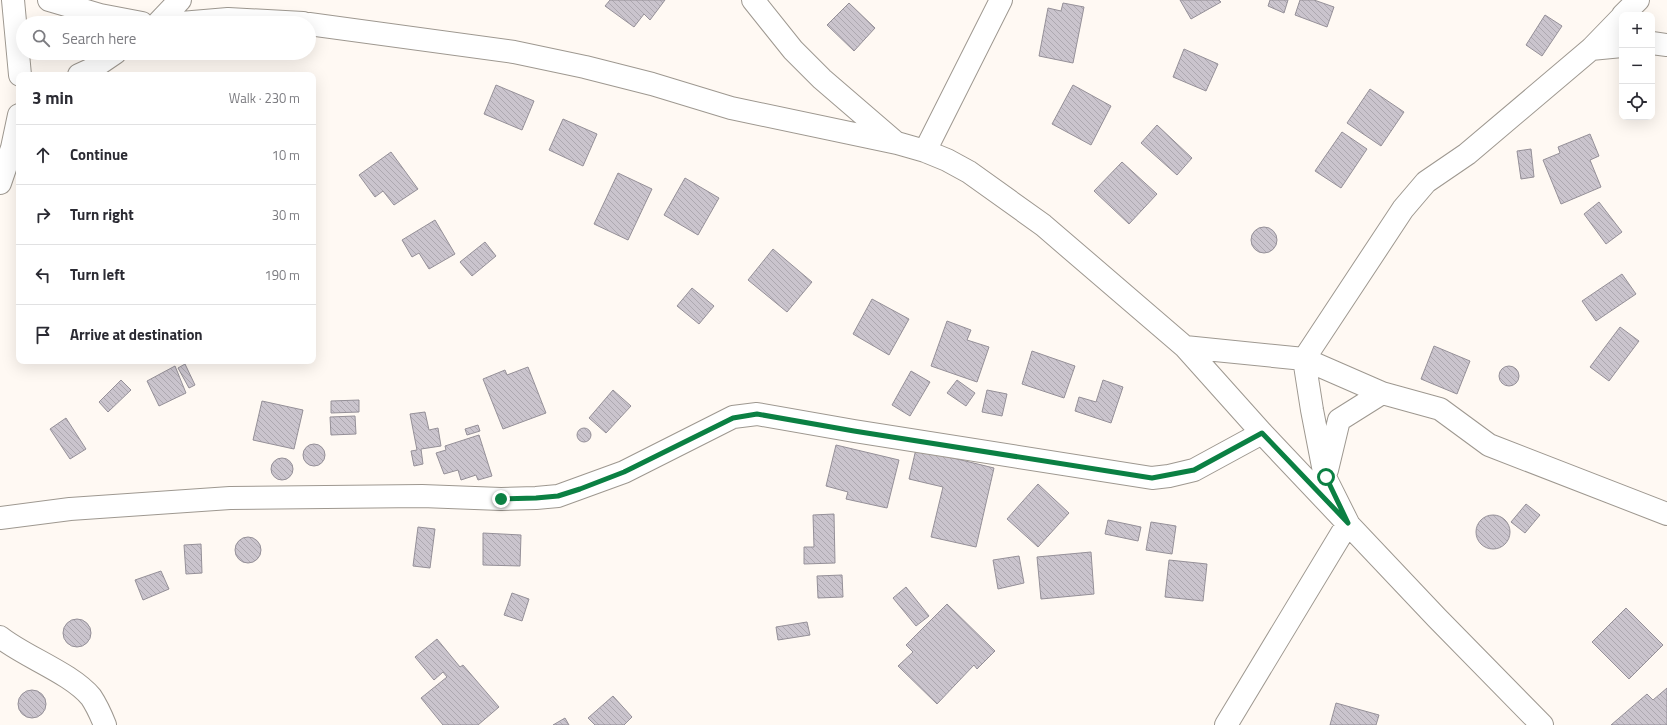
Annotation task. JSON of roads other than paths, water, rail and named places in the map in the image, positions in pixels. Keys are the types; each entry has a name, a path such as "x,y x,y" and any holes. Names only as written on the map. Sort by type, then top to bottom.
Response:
{"street":[{"path":"13,0 16,32"},
{"path":"49,0 105,16"},
{"path":"165,16 180,0"},
{"path":"752,0 792,50 822,79 897,143"},
{"path":"925,151 1000,0"},
{"path":"1627,12 1638,0"},
{"path":"1348,523 1326,477 1312,410 1304,359 1403,209 1426,182 1467,154 1591,49 1619,20"},
{"path":"316,25 528,55 585,67 652,84 731,108 897,143 925,151 947,160 968,172 1043,225 1185,347 1262,433 1437,618 1542,725"},
{"path":"1655,44 1667,45"},
{"path":"1591,49 1619,46"},
{"path":"19,60 20,72"},
{"path":"86,72 105,60"},
{"path":"0,183 12,148 16,129"},
{"path":"1185,347 1304,359 1382,393 1440,409 1489,445 1667,514"},
{"path":"1326,477 1339,420 1382,393"},
{"path":"0,518 70,509 230,498 422,496 501,499 558,496 624,472 733,418 757,414 854,431 1152,478 1194,470 1262,433"},
{"path":"1226,725 1348,523"},
{"path":"0,637 73,682 90,697 100,712 105,725"}]}
